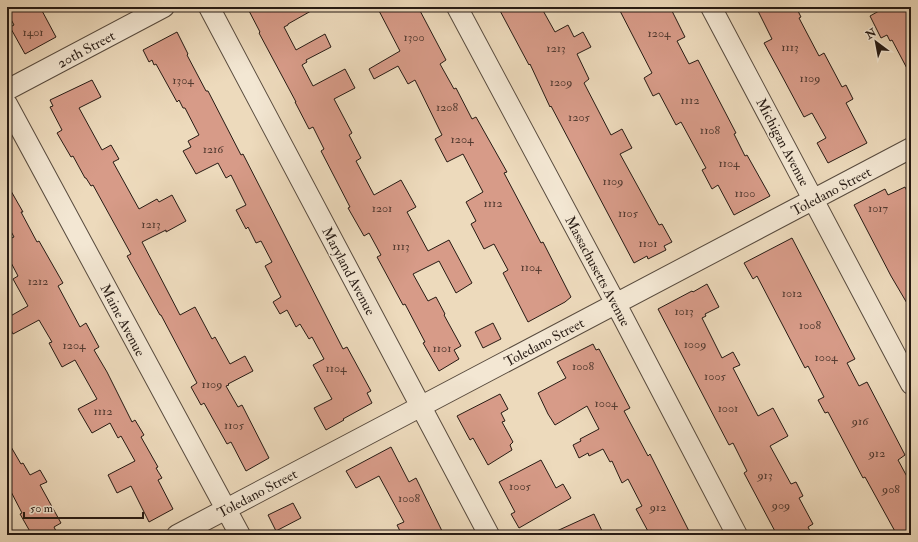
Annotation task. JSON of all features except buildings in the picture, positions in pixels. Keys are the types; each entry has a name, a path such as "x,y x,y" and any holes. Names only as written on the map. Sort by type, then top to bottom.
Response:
{"street":[{"name":"20th Street","path":"7,90 164,7"},
{"name":"Maryland Avenue","path":"209,7 489,535"},
{"name":"Massachusetts Avenue","path":"457,7 616,304 737,535"},
{"name":"Michigan Avenue","path":"711,7 911,384"},
{"name":"Maine Avenue","path":"7,104 240,535"},
{"name":"Toledano Street","path":"177,535 911,148"}]}
